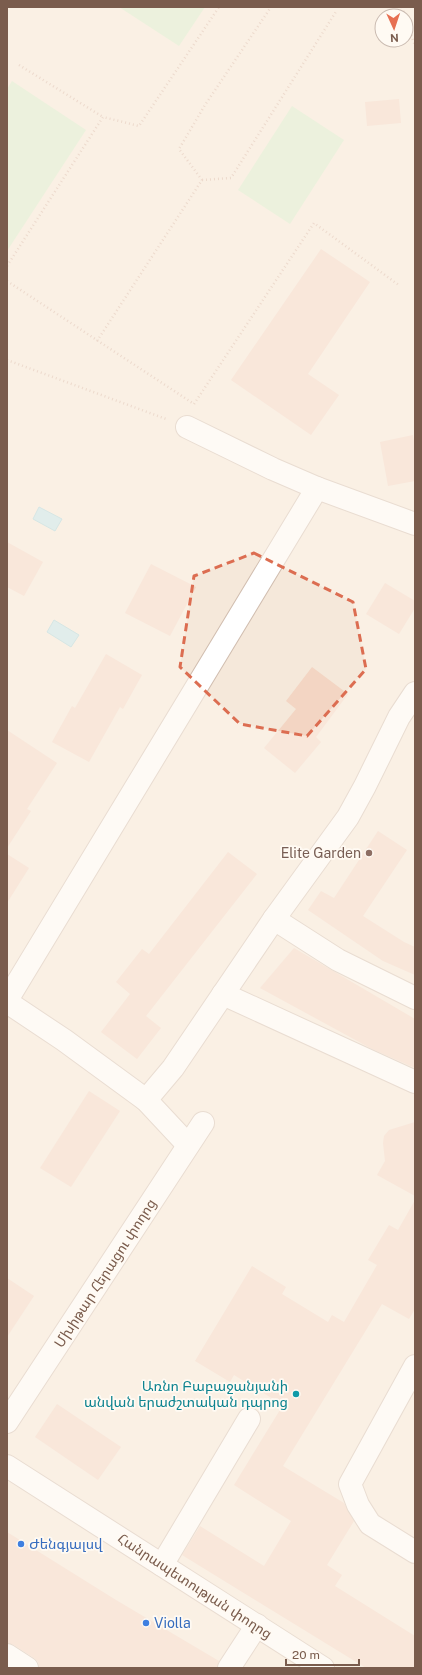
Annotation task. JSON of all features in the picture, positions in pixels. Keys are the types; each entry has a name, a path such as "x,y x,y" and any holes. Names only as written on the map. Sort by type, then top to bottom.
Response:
{"street":[{"path":"187,427 273,469 317,488 415,524"},
{"path":"188,1145 146,1100 64,1040 7,1001 317,488"},
{"path":"146,1100 173,1068 274,919 348,817 399,717 415,693"},
{"path":"274,919 338,960 415,998"},
{"path":"223,994 415,1082"},
{"name":"Մխիթար Հերացու փողոց","path":"7,1422 203,1123"},
{"path":"415,1366 350,1484 358,1505 370,1524 415,1552"},
{"path":"162,1565 248,1420"},
{"name":"Հանրապետության փողոց","path":"7,1466 323,1668"},
{"path":"229,1668 256,1625"},
{"path":"7,1655 27,1668"}],"path":[{"path":"19,65 103,118 139,126 219,7"},
{"path":"202,180 180,149 205,105 271,7"},
{"path":"202,180 231,178 337,10"},
{"path":"7,266 103,118"},
{"path":"97,341 202,180"},
{"path":"7,360 187,427 194,404 314,223 400,286"},
{"path":"7,281 194,404"}],"highlighted area":[{"path":"254,553 353,602 366,669 307,736 240,724 180,667 194,576"}],"shaded area":[{"path":"7,7 415,7 415,1668 7,1668"}],"green space":[{"path":"119,7 205,7 179,46"},
{"path":"12,81 86,130 7,251 7,89"},
{"path":"292,106 344,140 290,224 238,190"}],"water":[{"path":"39,507 62,519 55,531 33,519"},
{"path":"54,620 79,635 71,647 47,632"}],"building":[{"path":"399,99 401,123 367,126 365,102"},
{"path":"321,249 370,282 308,374 339,395 311,435 231,380"},
{"path":"413,435 415,447 415,481 388,486 380,442"},
{"path":"7,542 43,562 24,596 7,587"},
{"path":"151,564 196,587 170,636 125,613"},
{"path":"385,583 415,601 415,608 399,634 366,614"},
{"path":"106,654 142,675 123,709 120,707 89,762 52,742 72,706 75,708"},
{"path":"312,667 348,694 316,737 321,742 295,773 264,748 296,709 286,701"},
{"path":"7,730 57,763 27,809 31,811 7,848"},
{"path":"378,831 407,850 363,916 404,942 415,947 415,975 383,961 308,910 321,891 334,898"},
{"path":"228,852 257,874 146,1016 161,1028 137,1059 101,1032 130,994 116,982 142,949 149,954"},
{"path":"7,854 29,868 7,903"},
{"path":"294,948 415,1019 415,1068 372,1049 260,988"},
{"path":"89,1091 120,1111 71,1187 40,1168"},
{"path":"415,1122 415,1196 377,1175 385,1161 383,1143 384,1136 389,1130"},
{"path":"415,1200 415,1309 409,1319 382,1304 283,1466 344,1503 354,1521 327,1565 342,1575 335,1586 415,1636 415,1668 366,1668 182,1555 200,1526 264,1566 291,1521 234,1485 283,1405 234,1375 230,1382 195,1361 252,1266 286,1287 282,1294 328,1322 332,1315 344,1322 377,1265 368,1260 389,1225 398,1230"},
{"path":"7,1278 34,1296 7,1337"},
{"path":"57,1404 121,1447 98,1480 35,1437"},
{"path":"7,1532 116,1600 219,1661 217,1668 39,1668 38,1662 34,1658 14,1645 7,1643"}],"place":[{"name":"Elite Garden","path":"369,853"},
{"name":"Առնո Բաբաջանյանի անվան երաժշտական դպրոց","path":"296,1394"},
{"name":"Ժենգյալսվ","path":"21,1544"},
{"name":"Violla","path":"146,1623"}]}
